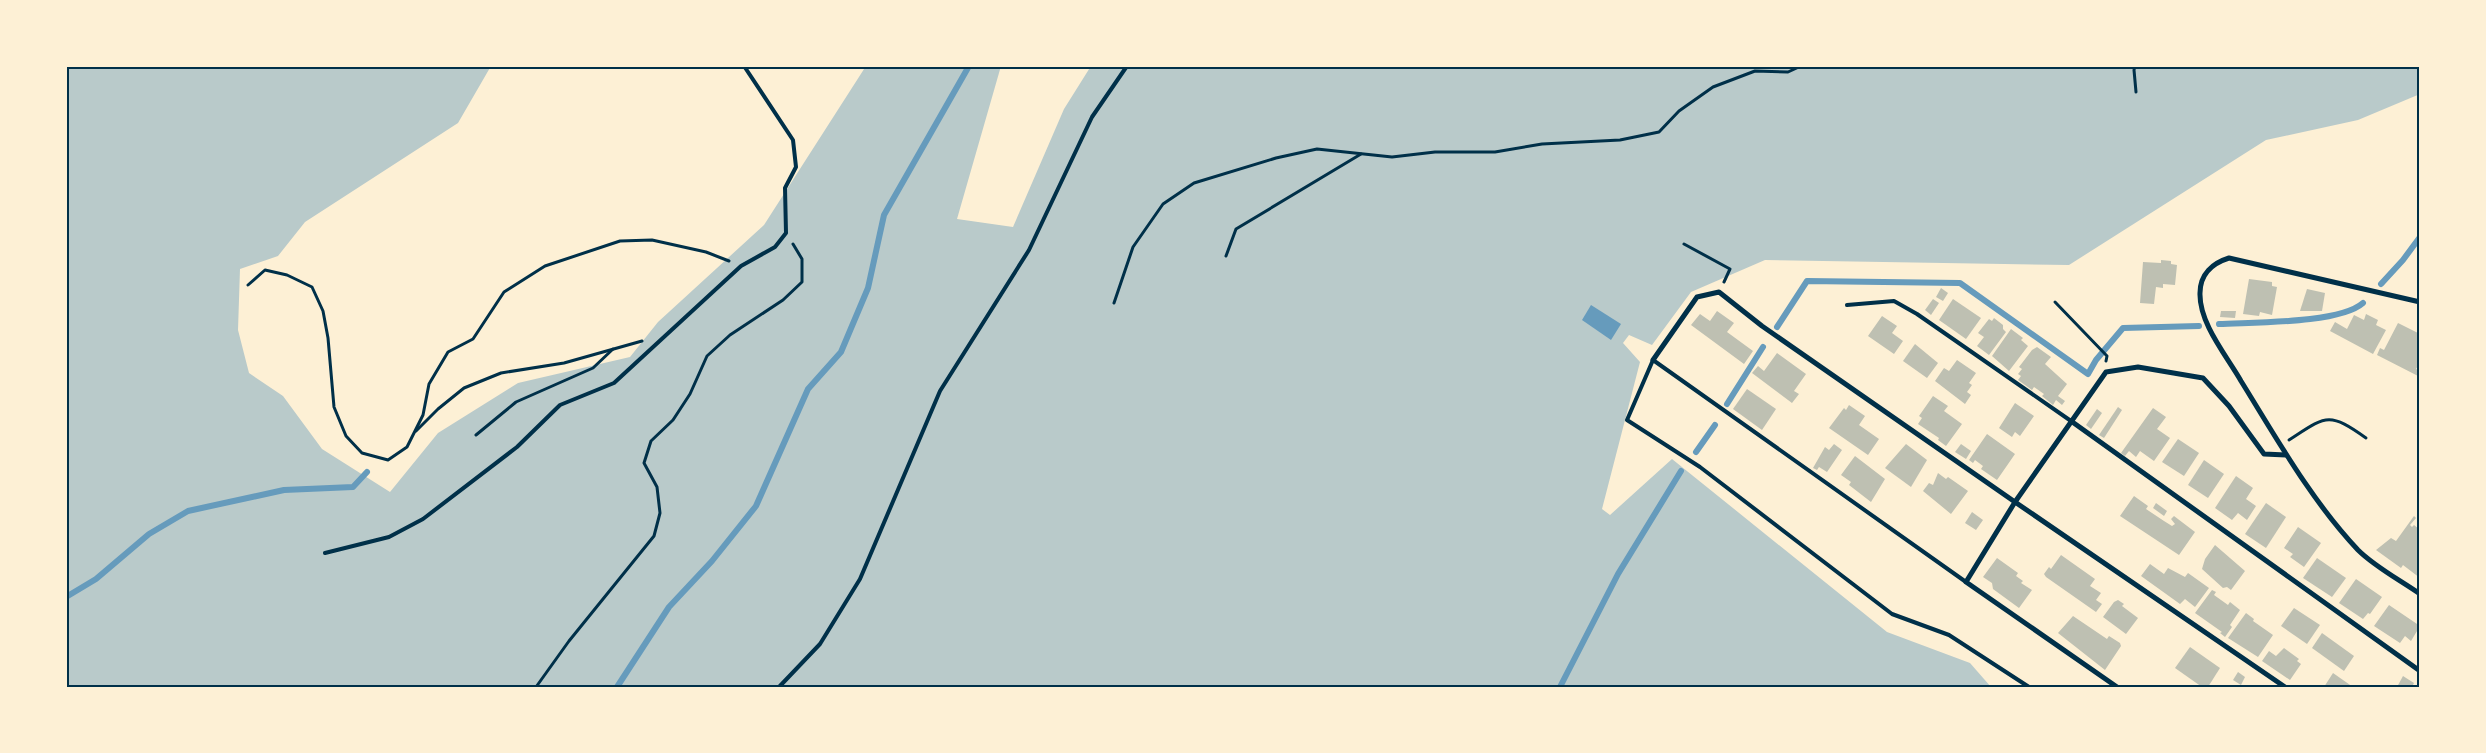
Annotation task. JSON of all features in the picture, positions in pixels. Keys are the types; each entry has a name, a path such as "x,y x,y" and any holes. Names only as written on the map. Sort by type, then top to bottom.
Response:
{"street":[{"path":"2420,302 2246,260 2229,258 2213,264 2204,277 2200,291 2202,310 2280,446 2320,503 2359,551 2420,594"},
{"path":"1653,360 1697,297 1719,292 1762,326 2285,687"},
{"path":"2117,687 1966,582 2015,502 2106,372 2138,367 2203,378 2229,406 2264,454 2286,455"},
{"path":"2071,421 2420,671"}],"lane":[{"path":"325,553 389,537 423,519 517,447 560,405 614,383 742,266 775,247 786,233 785,188 796,167 793,140 744,66"},
{"path":"778,687 820,644 860,579 940,391 1029,250 1092,117 1127,66"},
{"path":"1847,305 1894,301 1917,314 2071,421"},
{"path":"1966,582 1653,360 1627,420 1700,468 1892,614 1949,636 2029,687"}],"path":[{"path":"1114,303 1133,247 1163,204 1194,183 1276,158 1317,150 1392,157 1435,152 1494,152 1542,144 1590,143 1630,138 1659,132 1679,112 1713,87 1754,71 1788,72 1801,66"},
{"path":"2136,66 2134,70 2136,92"},
{"path":"1226,256 1236,230 1362,153"},
{"path":"536,687 569,641 654,536 660,513 657,487 644,463 651,441 673,420 690,394 707,356 730,335 783,300 802,282 802,259 786,233"},
{"path":"248,285 265,270 288,276 312,287 323,311 334,407 346,436 362,453 388,460 407,447 423,415 429,384 448,352 473,339 504,292 545,266 620,241 652,240 706,252 742,266"},
{"path":"1684,244 1730,269 1719,292"},
{"path":"2055,302 2107,356"},
{"path":"413,434 438,409 464,388 502,373 564,363 666,334"},
{"path":"476,435 516,402 594,368 614,349"},
{"path":"2280,446 2319,420 2336,420 2366,438"}],"shaded area":[{"path":"66,66 491,66 458,123 305,222 278,256 240,269 238,330 249,373 283,396 322,449 390,492 438,433 518,383 630,357 658,322 764,225 866,66 1001,66 957,219 1013,227 1064,109 1091,66 2420,66 2420,94 2358,120 2266,140 2069,265 1765,260 1691,292 1652,345 1629,335 1623,343 1640,362 1602,509 1610,515 1672,459 1887,632 1970,663 1991,687 66,687"}],"water":[{"path":"1591,305 1621,324 1611,340 1582,320"}],"building":[{"path":"2161,260 2171,261 2171,264 2177,265 2175,285 2163,284 2163,288 2156,287 2154,304 2140,303 2143,262 2161,263"},
{"path":"2249,279 2272,282 2272,286 2277,287 2272,315 2260,312 2259,316 2243,314"},
{"path":"1941,288 1948,293 1943,301 1936,297"},
{"path":"2307,289 2325,293 2322,311 2300,311"},
{"path":"1933,299 1939,303 1931,315 1925,310"},
{"path":"1953,299 1981,318 1966,339 1939,320"},
{"path":"1717,311 1734,323 1727,332 1753,351 1744,364 1691,325 1700,314 1710,321"},
{"path":"2221,311 2236,311 2235,318 2220,317"},
{"path":"2366,314 2378,320 2376,325 2386,330 2373,354 2330,331 2335,322 2347,329 2354,315 2364,320"},
{"path":"1882,316 1897,326 1892,333 1903,341 1894,354 1868,336"},
{"path":"1994,318 2003,325 2003,329 2006,332 1989,355 1977,346 1984,337 1978,333 1989,319 1992,321"},
{"path":"2398,323 2420,334 2420,362 2416,369 2420,371 2420,377 2377,355 2380,348 2384,350"},
{"path":"2011,329 2023,338 2021,340 2028,346 2009,371 1992,356"},
{"path":"1915,344 1938,363 1927,378 1903,361"},
{"path":"2037,347 2051,357 2045,364 2067,384 2058,396 2065,401 2062,405 2056,400 2053,405 2042,396 2044,394 2034,387 2032,390 2018,380 2021,376 2018,374 2022,369 2019,367 2032,350"},
{"path":"1777,353 1806,374 1794,391 1799,394 1792,403 1752,373 1758,366 1764,371"},
{"path":"1957,360 1976,373 1969,383 1972,385 1967,392 1971,395 1965,404 1935,381 1944,368 1949,371"},
{"path":"1747,389 1776,409 1762,430 1733,409"},
{"path":"1933,396 1948,406 1944,411 1962,424 1946,446 1938,440 1939,438 1918,424 1922,418 1919,416"},
{"path":"2015,403 2034,416 2020,436 2015,432 2012,437 1999,428"},
{"path":"1849,405 1865,416 1859,425 1879,439 1868,455 1829,428 1844,408 1846,410"},
{"path":"2118,407 2122,410 2104,438 2099,435"},
{"path":"2153,408 2166,417 2157,429 2170,438 2154,461 2140,451 2136,457 2129,451 2125,456 2121,453"},
{"path":"2097,409 2102,413 2091,429 2086,425"},
{"path":"1987,434 2015,454 1997,480 1981,469 1983,466 1975,460 1973,463 1969,460"},
{"path":"2178,439 2199,453 2184,476 2162,462"},
{"path":"1834,444 1842,450 1827,472 1819,467 1817,470 1813,468 1825,447 1829,450"},
{"path":"1906,444 1927,460 1911,487 1885,468"},
{"path":"1961,444 1971,451 1966,459 1955,452"},
{"path":"1855,456 1885,479 1871,502 1849,485 1851,482 1841,475"},
{"path":"2204,460 2224,474 2208,498 2188,485"},
{"path":"1938,473 1946,479 1948,477 1968,491 1951,514 1923,491 1929,483 1933,485"},
{"path":"2236,476 2253,488 2246,499 2256,506 2247,520 2238,513 2232,520 2215,508"},
{"path":"2134,496 2148,506 2146,509 2172,526 2175,524 2171,519 2174,516 2195,532 2179,555 2120,516"},
{"path":"2156,503 2167,511 2164,516 2153,508"},
{"path":"2266,503 2286,517 2266,548 2245,534"},
{"path":"1972,512 1983,520 1976,530 1965,523"},
{"path":"2414,516 2416,518 2410,525 2412,527 2414,525 2420,530 2420,578 2403,565 2401,568 2376,550 2391,538 2396,541"},
{"path":"2298,527 2321,543 2304,567 2290,557 2293,554 2284,548"},
{"path":"2215,545 2245,571 2231,590 2227,587 2223,588 2202,569 2205,559"},
{"path":"2061,555 2095,579 2090,586 2101,593 2096,600 2102,604 2096,612 2044,574 2049,567 2051,569"},
{"path":"1997,558 2018,573 2016,576 2023,581 2021,583 2032,590 2019,608 1993,589 1992,583 1983,577"},
{"path":"2317,558 2346,578 2332,597 2303,578"},
{"path":"2150,564 2164,574 2168,568 2185,577 2188,573 2209,588 2195,607 2185,599 2180,604 2141,576"},
{"path":"2356,579 2382,597 2370,614 2368,613 2363,619 2339,603"},
{"path":"2212,590 2216,592 2214,595 2228,605 2230,602 2240,610 2225,637 2220,633 2222,632 2195,613"},
{"path":"2118,600 2124,604 2122,606 2138,618 2126,634 2103,617 2114,602"},
{"path":"2389,605 2420,626 2411,641 2405,636 2400,643 2374,626"},
{"path":"2294,608 2320,625 2307,644 2281,626"},
{"path":"2246,613 2254,619 2253,621 2273,635 2258,657 2228,638"},
{"path":"2073,616 2107,639 2109,636 2120,643 2121,646 2105,670 2058,633"},
{"path":"2322,633 2354,656 2344,671 2312,648"},
{"path":"2190,647 2220,668 2208,687 2202,687 2175,668"},
{"path":"2284,648 2299,659 2297,661 2301,664 2290,680 2262,661 2269,651 2276,656"},
{"path":"2238,672 2245,677 2241,685 2233,680"},
{"path":"2333,673 2353,687 2324,687"},
{"path":"2403,676 2414,683 2412,687 2397,687"}],"waterway":[{"path":"617,687 669,607 712,561 756,506 808,389 841,352 868,288 884,215 969,66"},
{"path":"2381,284 2403,260 2420,237"},
{"path":"1777,327 1807,281 1960,283 2088,374 2096,360 2123,328 2199,326"},
{"path":"2219,324 2294,321 2316,318 2351,310 2363,303"},
{"path":"1727,404 1763,347"},
{"path":"1696,452 1715,425"},
{"path":"1560,687 1618,574 1681,471"},
{"path":"66,597 96,579 149,534 188,511 284,490 353,487 367,472"}]}
